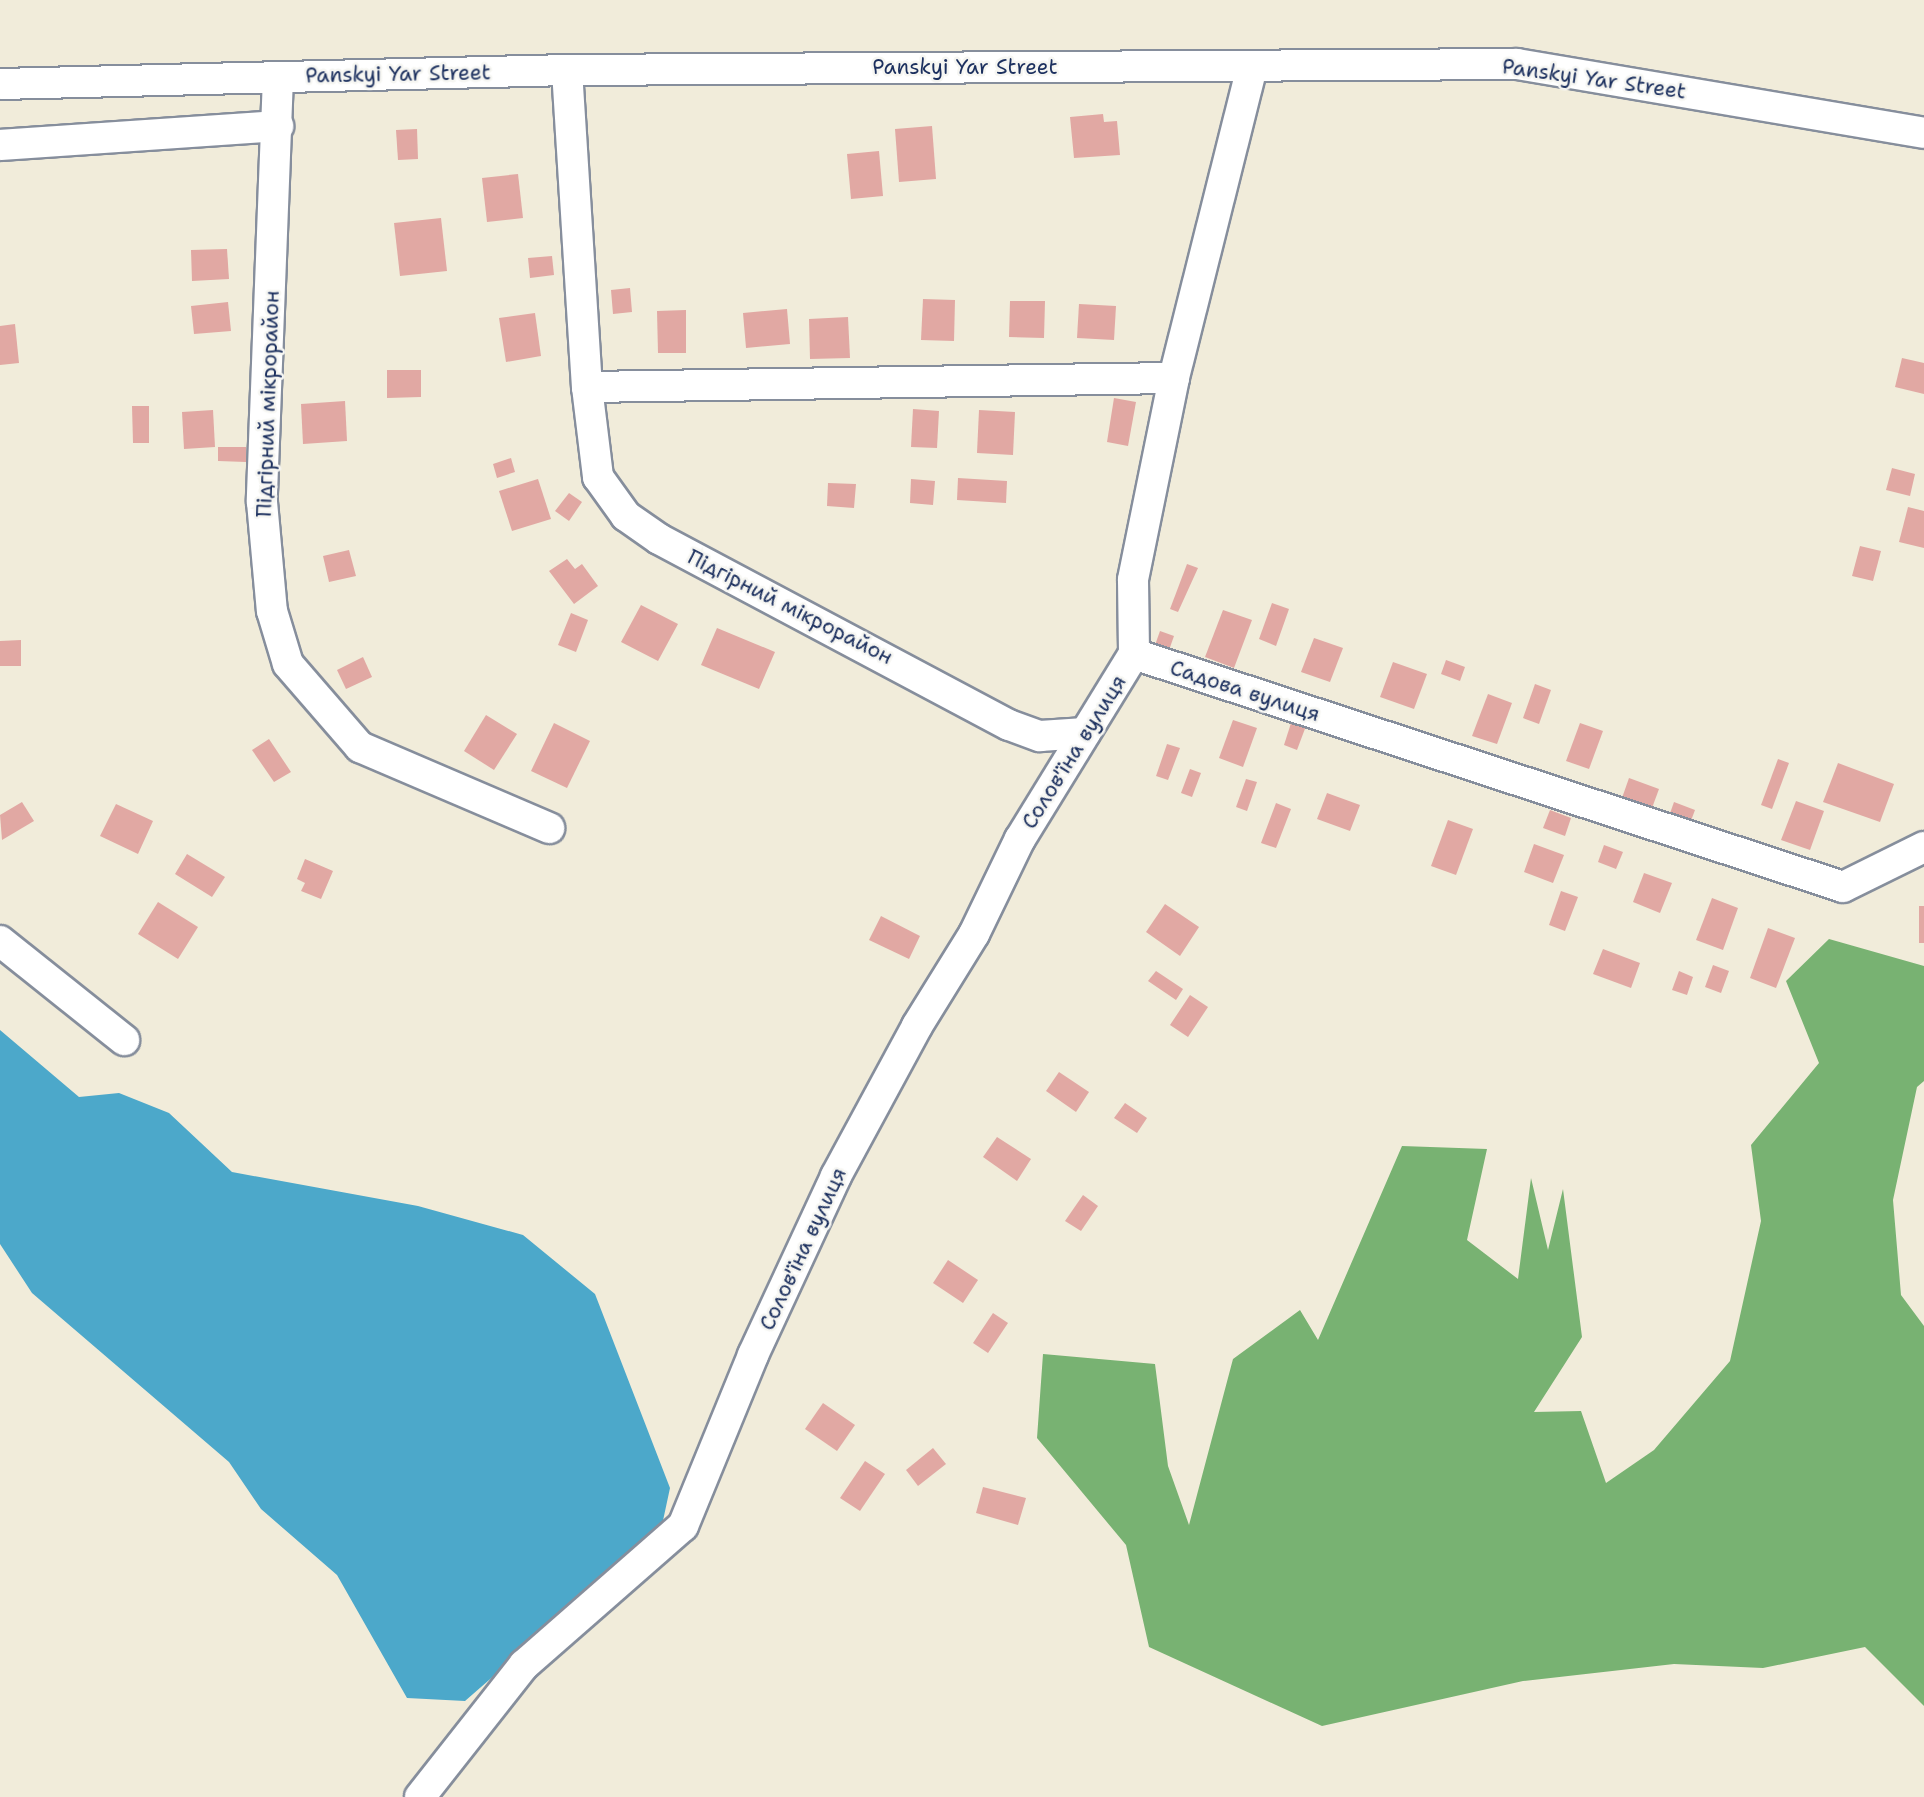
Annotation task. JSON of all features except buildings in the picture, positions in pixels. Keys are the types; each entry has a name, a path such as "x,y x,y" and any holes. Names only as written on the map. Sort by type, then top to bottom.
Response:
{"street":[{"name":"Panskyi Yar Street","path":"0,83 567,70 1517,64 1924,133"},
{"path":"1133,654 1133,580 1174,377 1252,66"},
{"name":"Підгірний мікрорайон","path":"567,70 587,387 598,477 626,516 659,539 1009,725 1040,736 1085,733"},
{"name":"Підгірний мікрорайон","path":"278,77 262,502 272,611 288,664 319,705 360,747 549,828"},
{"path":"0,145 278,126"},
{"path":"587,387 1174,377"},
{"name":"Солов'їна вулиця","path":"420,1797 524,1665 683,1526 752,1354 836,1175 917,1026 974,934 1020,839 1133,654"},
{"name":"Садова вулиця","path":"1133,654 1843,887 1924,846"},
{"path":"0,941 124,1040"}],"green space":[{"path":"1829,939 1924,966 1924,1081 1917,1087 1893,1200 1901,1295 1924,1326 1924,1706 1865,1647 1763,1668 1674,1664 1523,1681 1322,1726 1149,1647 1126,1545 1037,1438 1043,1354 1155,1364 1168,1466 1189,1525 1233,1359 1300,1310 1318,1340 1402,1146 1487,1149 1467,1240 1518,1279 1531,1178 1548,1250 1563,1189 1582,1337 1534,1412 1581,1411 1606,1483 1654,1450 1730,1361 1761,1221 1751,1145 1819,1063 1786,981"}],"water":[{"path":"0,1030 79,1097 119,1093 169,1113 232,1172 418,1206 523,1235 595,1294 670,1488 661,1530 465,1701 407,1698 337,1575 261,1509 229,1462 32,1293 0,1244"}]}
